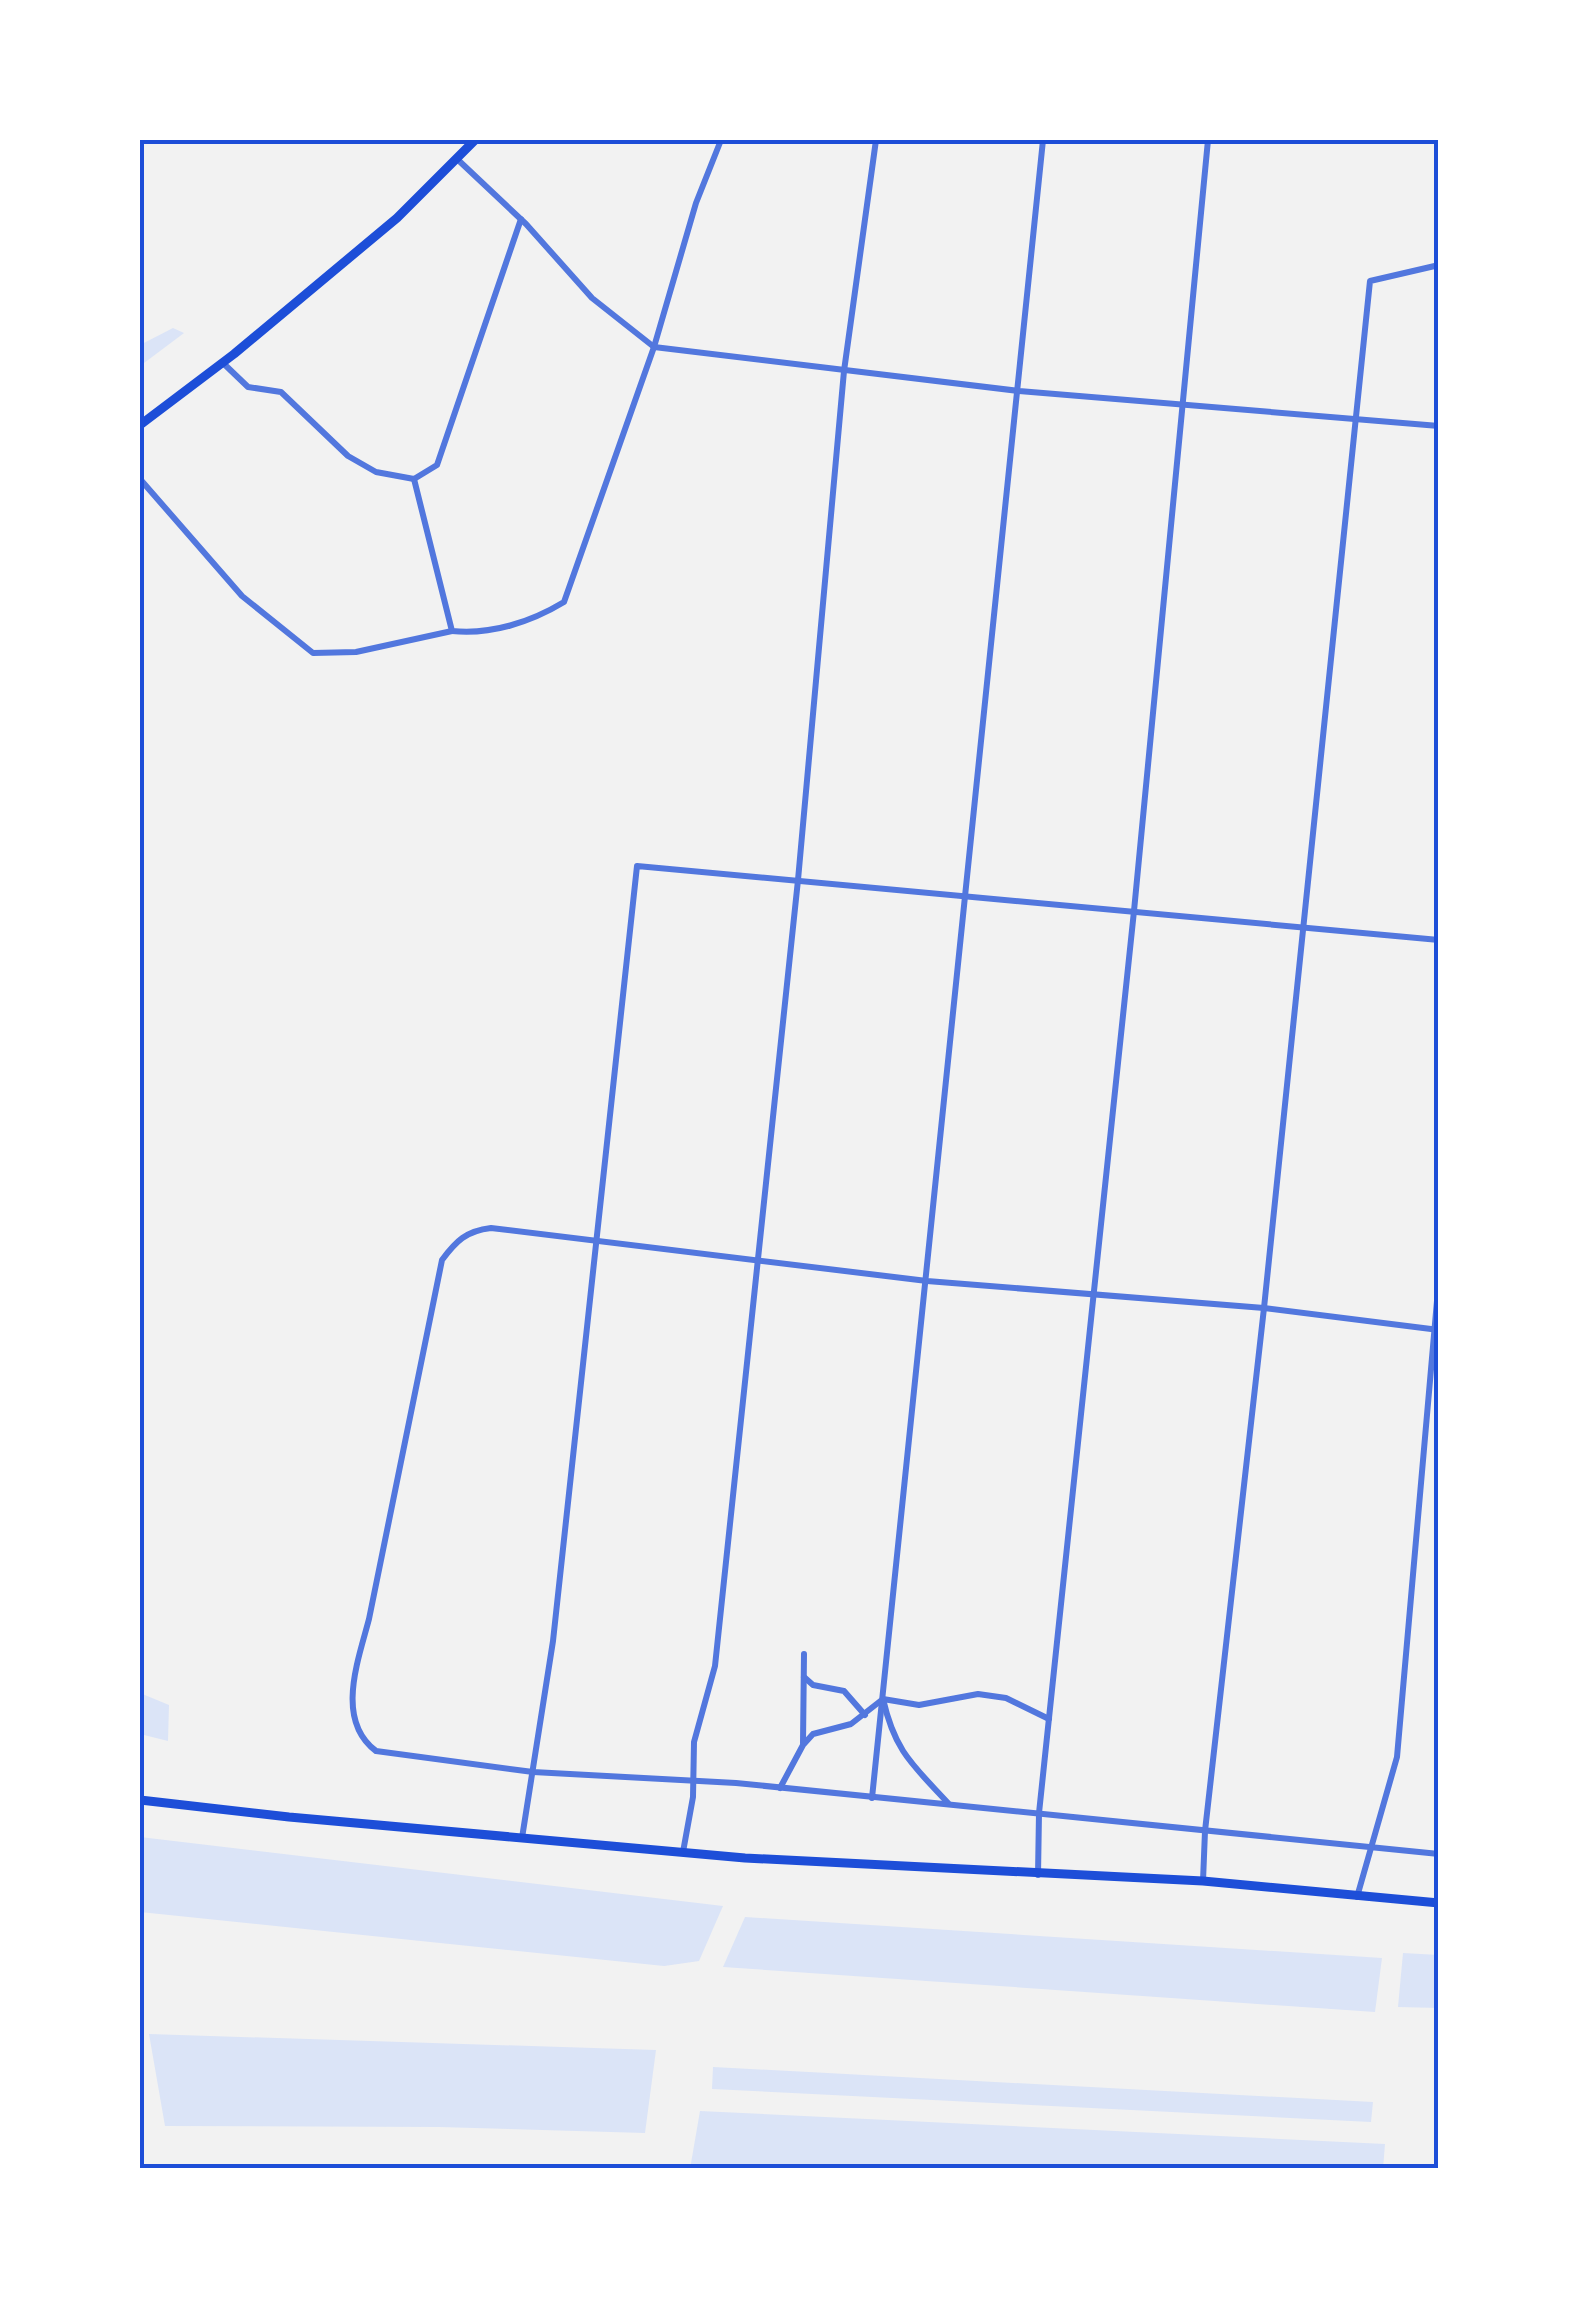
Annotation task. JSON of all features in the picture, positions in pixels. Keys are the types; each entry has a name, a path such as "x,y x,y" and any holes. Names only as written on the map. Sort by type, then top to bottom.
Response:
{"main road":[{"path":"140,425 396,218 475,140"},
{"path":"140,1800 683,1852 1038,1875 1203,1881 1439,1903"}],"street":[{"path":"140,479 242,596 312,653 356,652 452,630 477,633 541,615 564,602 654,347 696,203 721,140"},
{"path":"683,1852 694,1783 694,1742 716,1666 798,880 844,371 876,140"},
{"path":"872,1798 1043,140"},
{"path":"1038,1875 1040,1813 1134,910 1208,140"},
{"path":"456,158 521,219 592,298 654,347 1019,391 1439,426"},
{"path":"222,362 248,387 281,392 348,456 376,472 414,479 437,465 521,219"},
{"path":"1203,1881 1205,1831 1264,1308 1370,282 1439,265"},
{"path":"414,479 452,630"},
{"path":"522,1839 553,1641 636,866 1439,940"},
{"path":"1436,1330 1264,1308 928,1281 595,1239 491,1228 475,1230 456,1240 442,1260 354,1678 353,1711 356,1728 376,1752 533,1772 948,1803 1439,1854"},
{"path":"1357,1897 1397,1757 1439,1278"},
{"path":"803,1744 804,1654"},
{"path":"804,1677 813,1685 844,1691 865,1715"},
{"path":"883,1699 919,1706 978,1694 1006,1698 1050,1720"},
{"path":"780,1788 803,1744 813,1734 851,1724 883,1699"},
{"path":"883,1699 890,1732 905,1756 948,1803"}],"shaded area":[{"path":"173,328 184,333 140,366 140,345"},
{"path":"140,1693 169,1705 168,1741 140,1734"},
{"path":"140,1837 723,1906 699,1961 664,1966 140,1912"},
{"path":"745,1917 1382,1958 1375,2012 723,1967"},
{"path":"1403,1953 1439,1955 1439,2008 1398,2007"},
{"path":"149,2034 656,2050 645,2133 165,2126"},
{"path":"713,2067 1373,2102 1371,2122 712,2089"},
{"path":"700,2111 1385,2144 1383,2169 690,2169"}]}
